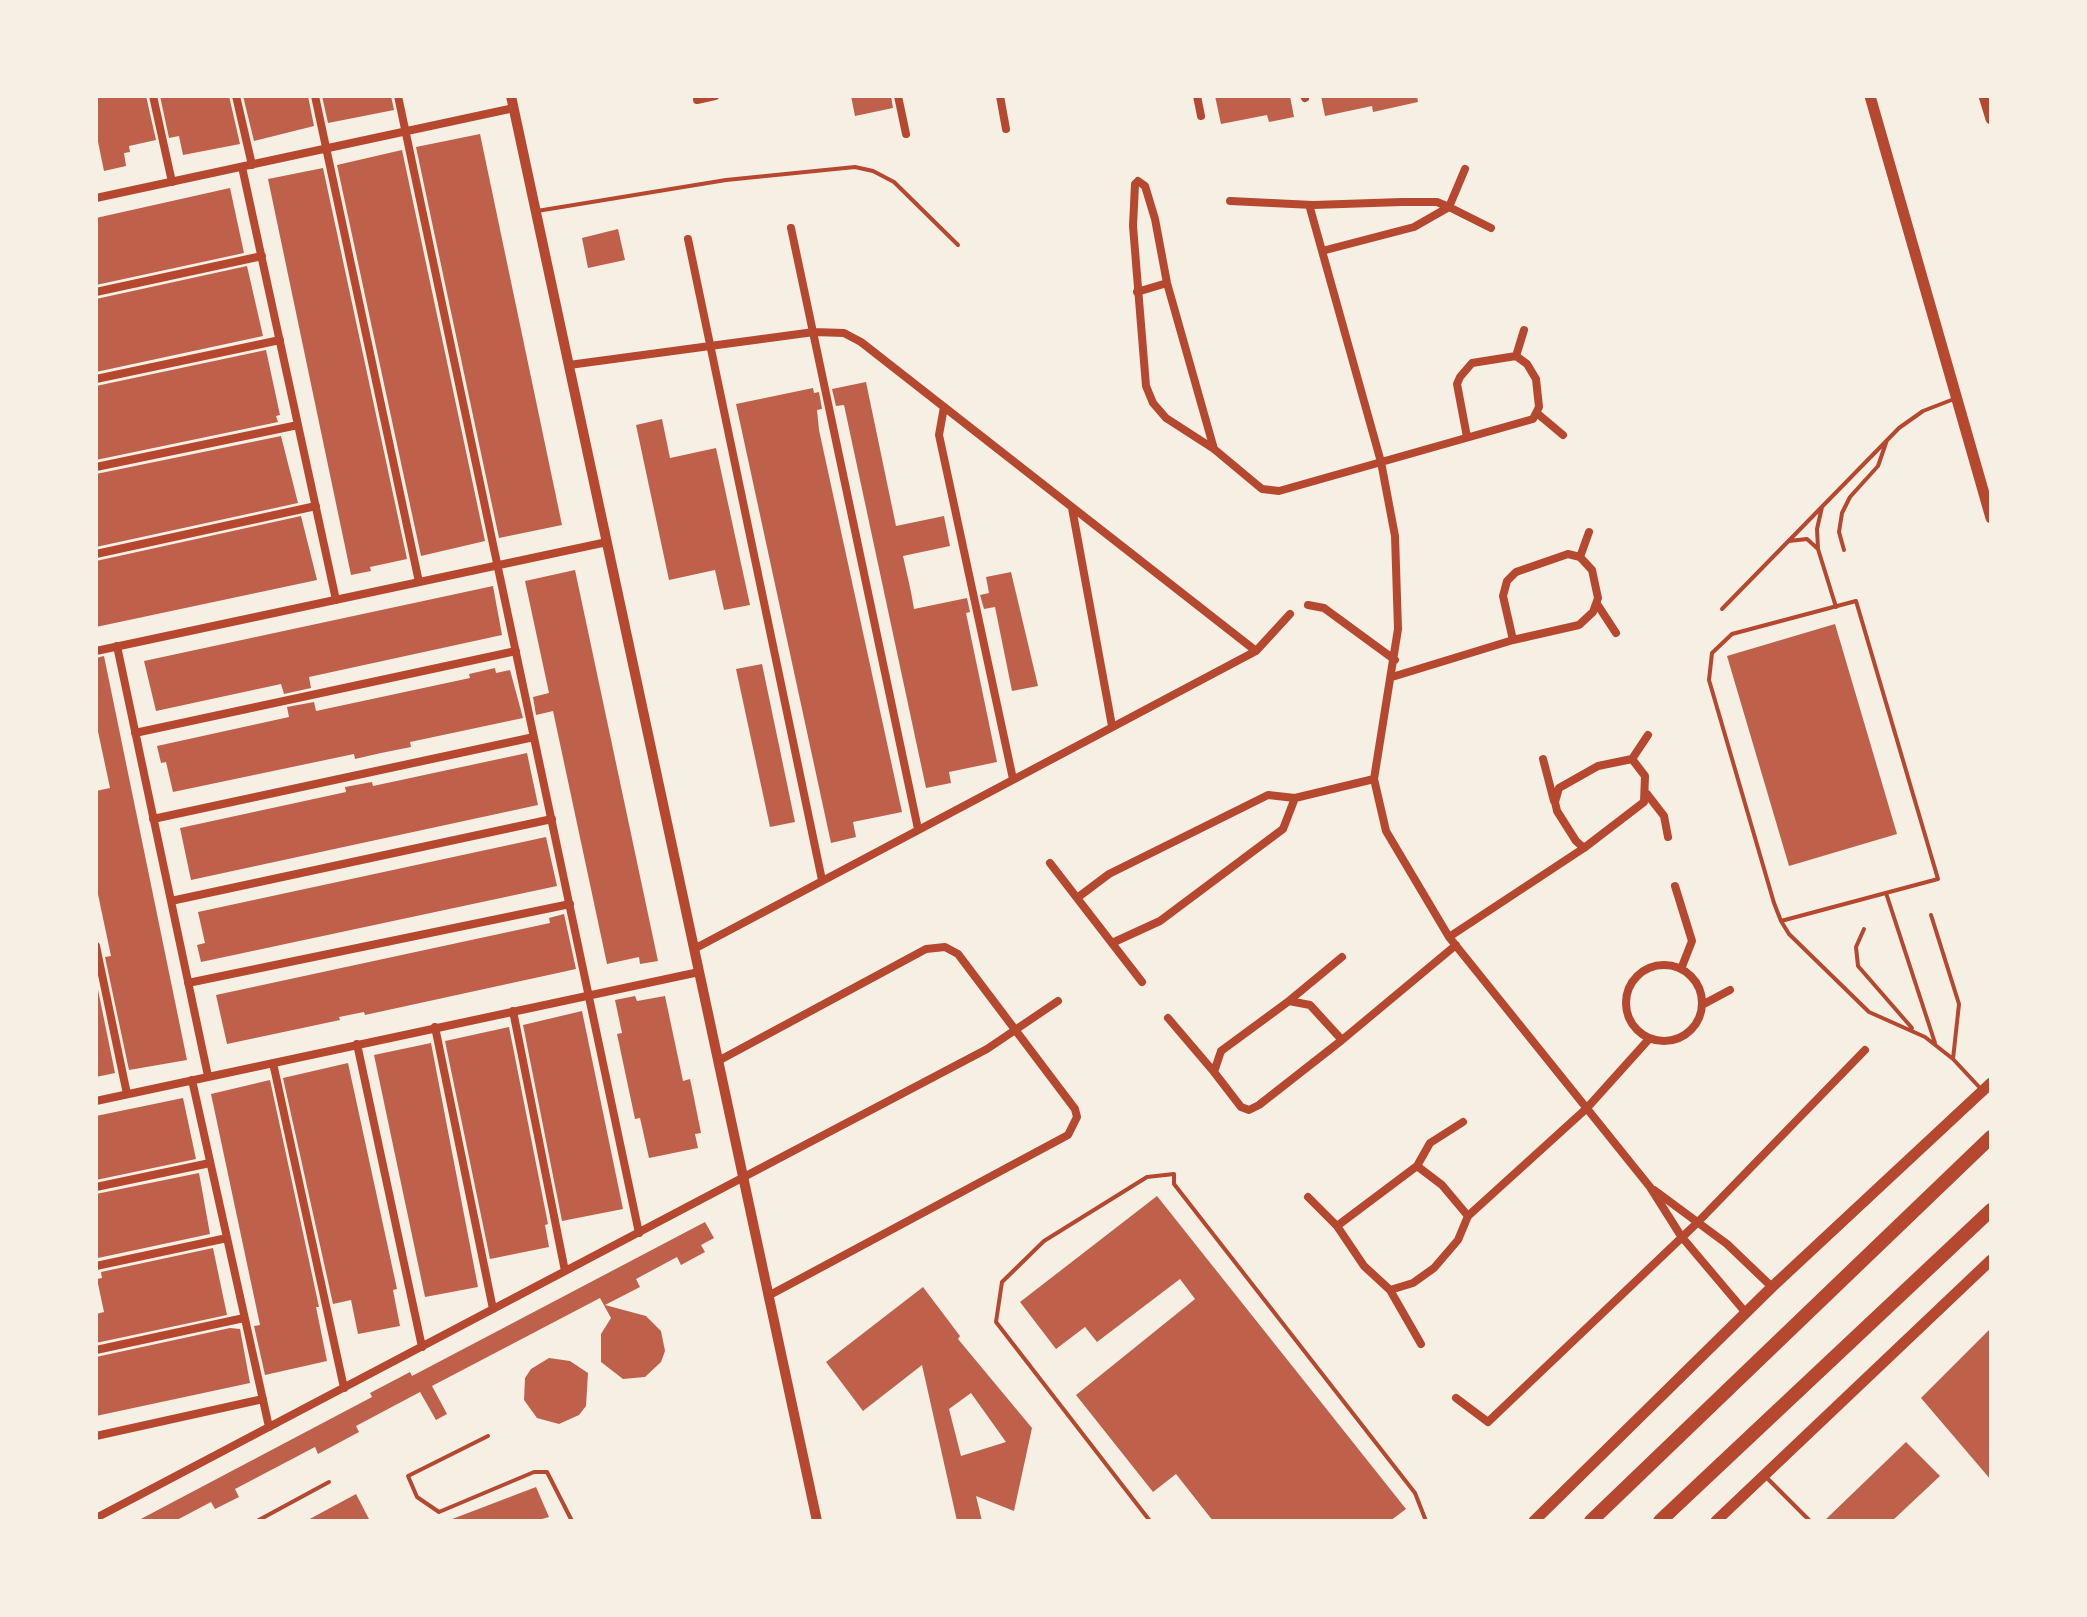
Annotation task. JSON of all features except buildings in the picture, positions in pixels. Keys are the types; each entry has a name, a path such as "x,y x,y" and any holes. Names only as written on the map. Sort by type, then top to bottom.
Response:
{"highway":[{"path":"1591,1521 1991,1137"},
{"path":"1660,1521 1991,1210"},
{"path":"1580,1521 1620,1492"}],"main road":[{"path":"1870,96 1991,518"},
{"path":"1984,96 1991,119"},
{"path":"1534,1521 1772,1287 1987,1087"},
{"path":"1716,1521 1991,1260"}],"street":[{"path":"153,96 172,182"},
{"path":"236,96 262,256 336,600"},
{"path":"315,96 419,582"},
{"path":"398,96 639,1233"},
{"path":"511,96 817,1521"},
{"path":"697,100 715,96"},
{"path":"898,96 906,134"},
{"path":"1000,96 1006,129"},
{"path":"1197,96 1201,116"},
{"path":"96,198 514,108"},
{"path":"1322,251 1414,227 1449,207 1465,169"},
{"path":"1214,449 1167,283 1155,219 1145,186 1138,181 1133,202 1137,292 1147,393 1166,418 1214,449 1254,484 1270,492 1524,423 1538,414"},
{"path":"1230,201 1311,207 1437,202 1491,228"},
{"path":"1311,207 1381,462 1398,567 1395,660 1374,779 1381,816 1392,845 1449,937 1650,1187 1681,1236 1746,1313"},
{"path":"791,228 918,829"},
{"path":"688,239 822,880"},
{"path":"96,292 262,256"},
{"path":"1137,292 1167,283"},
{"path":"1516,356 1524,330"},
{"path":"569,365 814,332 851,336 1256,651"},
{"path":"96,379 280,340"},
{"path":"1467,437 1457,384 1460,377 1472,363 1516,356 1527,364 1536,379 1538,414 1563,435"},
{"path":"944,407 939,435 1013,779"},
{"path":"96,467 298,425"},
{"path":"96,554 316,506"},
{"path":"1072,508 1112,726"},
{"path":"1580,557 1589,532"},
{"path":"96,651 607,542"},
{"path":"1513,640 1503,596 1512,576 1568,554 1580,557 1596,579 1597,604 1616,633"},
{"path":"1392,677 1513,640 1579,625 1597,604"},
{"path":"1308,605 1324,608 1395,660"},
{"path":"694,949 1256,651 1290,614"},
{"path":"117,646 208,1076"},
{"path":"135,733 516,651"},
{"path":"1555,802 1563,783 1598,766 1632,759 1648,735"},
{"path":"153,819 534,737"},
{"path":"1543,759 1560,818 1584,848"},
{"path":"1632,759 1645,776 1647,794 1664,816 1668,837"},
{"path":"1077,898 1109,874 1268,795 1295,798 1374,779"},
{"path":"1449,937 1584,848 1638,808 1647,794"},
{"path":"1112,943 1160,921 1283,829 1295,798"},
{"path":"171,901 552,819"},
{"path":"1050,863 1142,982"},
{"path":"1675,886 1692,941 1681,969"},
{"path":"188,983 570,904"},
{"path":"1168,1018 1241,1107 1249,1110 1342,1040 1456,945"},
{"path":"96,946 127,1094"},
{"path":"718,1061 926,949 945,947 958,954 1075,1109 1077,1124 1068,1135 768,1296"},
{"path":"1214,1072 1221,1051 1342,957"},
{"path":"1666,965 1681,969 1697,984 1702,1005 1699,1017 1684,1036 1673,1041 1649,1039 1637,1030 1628,1017 1626,1002 1629,988 1638,975 1651,967 1666,965"},
{"path":"96,1101 699,972"},
{"path":"1702,1005 1730,990"},
{"path":"96,1518 743,1178 1016,1031 1058,1001"},
{"path":"1289,1001 1310,1005 1342,1040"},
{"path":"513,1011 565,1271"},
{"path":"435,1027 493,1309"},
{"path":"1390,1290 1413,1283 1434,1268 1458,1240 1468,1216 1587,1108 1649,1039"},
{"path":"357,1044 422,1347"},
{"path":"1456,1398 1488,1422 1697,1223 1865,1050"},
{"path":"273,1063 344,1388"},
{"path":"192,1080 269,1427"},
{"path":"1337,1226 1417,1166 1430,1143 1463,1122"},
{"path":"96,1187 210,1163"},
{"path":"1417,1166 1442,1185 1468,1216"},
{"path":"1650,1187 1727,1244 1772,1287"},
{"path":"1308,1197 1337,1226 1364,1266 1390,1290 1421,1344"},
{"path":"96,1266 227,1238"},
{"path":"96,1350 244,1318"},
{"path":"96,1436 263,1399"}],"lane":[{"path":"536,211 726,180 855,167 873,171 894,182 958,245"},
{"path":"1722,609 1888,438 1923,411 1957,398"},
{"path":"1844,550 1839,532 1842,513 1850,497 1878,466 1888,438"},
{"path":"1822,507 1817,529 1818,549 1836,607"},
{"path":"1784,545 1800,538 1818,549"},
{"path":"1781,921 1938,879 1856,601 1732,634 1717,645 1709,661 1709,680 1781,921 1799,947 1869,1012 1913,1030 1936,1044 1987,1087"},
{"path":"1886,893 1936,1044"},
{"path":"1931,915 1959,1004 1953,1059"},
{"path":"1864,929 1856,947 1858,966 1913,1030"},
{"path":"1150,1521 996,1322 1002,1282 1044,1241 1147,1177 1174,1174 1174,1184 1415,1493 1426,1521"},
{"path":"488,1436 408,1476 417,1497 439,1512 534,1472 547,1472 572,1521"},
{"path":"1764,1475 1810,1521"},
{"path":"257,1521 329,1482"}]}
